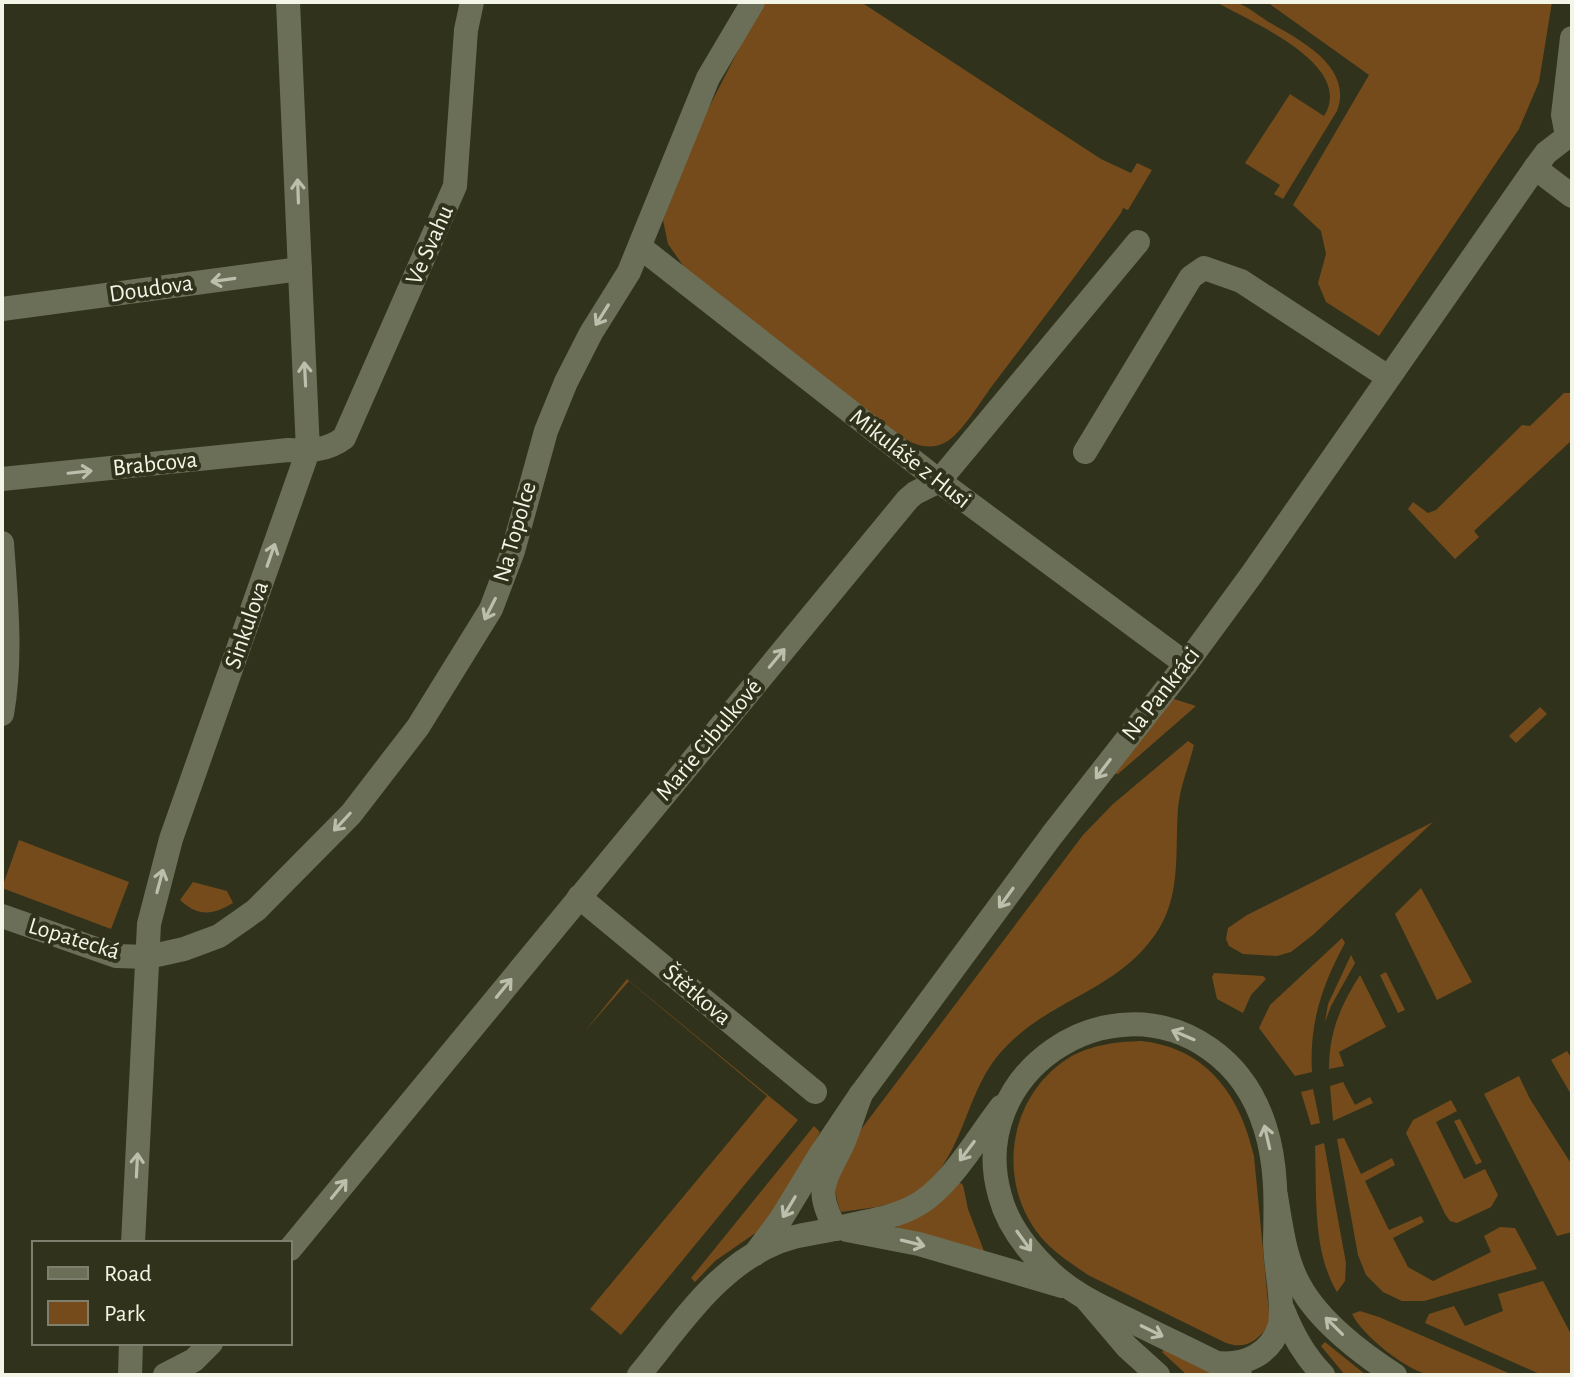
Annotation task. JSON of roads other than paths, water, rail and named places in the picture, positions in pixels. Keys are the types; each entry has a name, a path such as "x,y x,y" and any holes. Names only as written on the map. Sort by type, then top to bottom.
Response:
{"street":[{"name":"Sinkulova","path":"133,1241 149,924 171,839 308,451 288,2"},
{"name":"Ve Svahu","path":"308,451 334,444 348,433 453,193 466,30 472,2"},
{"name":"Na Topolce","path":"148,957 184,949 219,936 256,910 351,814 450,680 491,609 513,551 551,419 591,333 629,272 708,78 753,2"},
{"name":"Na Pankráci","path":"755,1254 861,1094 1052,835 1252,574 1546,153 1569,135 1563,115 1572,38"},
{"path":"1535,168 1572,196"},
{"name":"Marie Cibulkové","path":"292,1247 908,499 939,481 1138,242"},
{"name":"Mikuláše z Husi","path":"640,247 939,481 1186,664"},
{"path":"1085,452 1191,277 1204,268 1241,281 1388,377"},
{"name":"Doudova","path":"2,309 300,269"},
{"name":"Brabcova","path":"2,479 288,450 308,451"},
{"path":"2,543 9,652 2,714"},
{"name":"Štětkova","path":"579,897 815,1092"},
{"name":"Lopatecká","path":"2,916 116,956 148,957"},
{"name":"Na Pankráci","path":"639,1375 708,1291 734,1267 755,1254 804,1233 836,1229 899,1213 928,1198 948,1177 1014,1089 1046,1054 1084,1032 1117,1024 1150,1025 1177,1032 1218,1055 1236,1072 1251,1094 1268,1141 1276,1196"},
{"path":"1014,1089 998,1132 995,1162 1000,1197 1023,1241 1047,1269 1077,1294 1158,1375"},
{"path":"861,1094 843,1144 825,1177 825,1206 836,1229 919,1244 1077,1294 1240,1375"},
{"path":"1276,1196 1276,1271 1281,1304 1293,1337 1323,1375"},
{"path":"1276,1196 1285,1243 1305,1295 1350,1343 1395,1375"},
{"path":"1217,1363 1246,1361 1267,1348 1277,1334 1281,1304"},
{"path":"130,1375 131,1345"},
{"path":"165,1375 194,1360 209,1345"}]}
